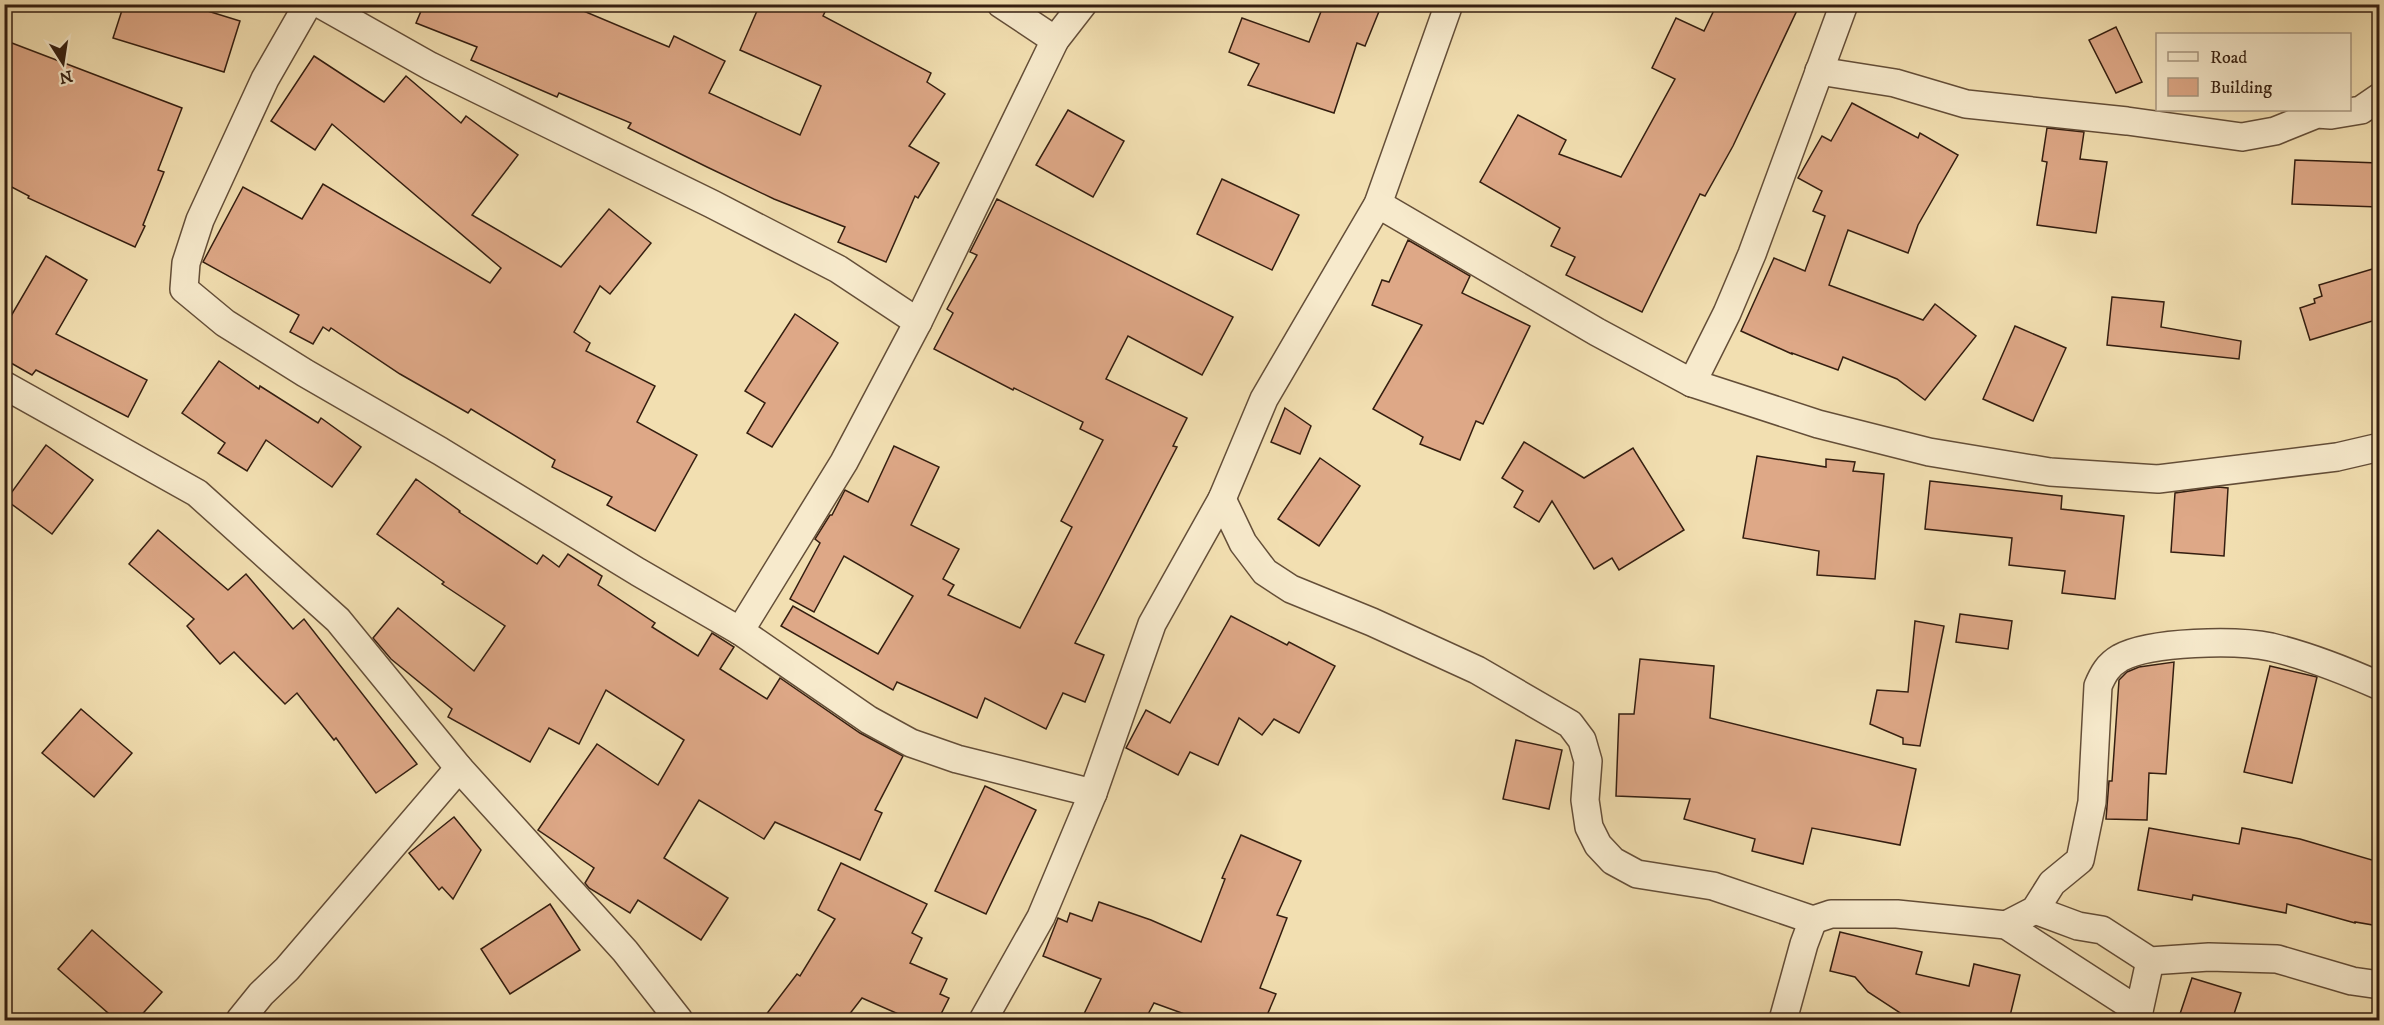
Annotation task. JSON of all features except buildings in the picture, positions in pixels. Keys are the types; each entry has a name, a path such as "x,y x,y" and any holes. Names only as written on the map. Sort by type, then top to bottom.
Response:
{"street":[{"path":"308,4 265,79 200,220 186,263 184,289 225,323 305,373 740,631 869,720 911,743 957,759 1093,793"},
{"path":"320,4 430,66 712,204 838,269 918,322"},
{"path":"1001,4 1055,40"},
{"path":"740,631 844,462 918,322 1055,40 1083,4"},
{"path":"983,1020 1041,917 1093,793 1152,624 1222,499 1264,399 1378,204 1449,4"},
{"path":"1692,383 1752,254 1844,4"},
{"path":"1819,71 1894,83 1966,104 2127,121 2242,137 2275,131 2317,114 2341,114 2361,110 2377,101 2379,97"},
{"path":"1378,204 1597,332 1692,383 1818,424 1929,452 2050,472 2158,479 2337,457 2379,447"},
{"path":"4,385 197,493 338,620 459,768 625,951 679,1020"},
{"path":"1222,499 1243,543 1265,572 1291,589 1372,622 1477,670 1570,724 1582,740 1588,760 1586,800 1589,826 1598,845 1613,861 1637,874 1713,886 1813,920 1831,914 1897,914 2006,925 2136,1016 2150,961"},
{"path":"2006,925 2035,910 2052,883 2080,860 2092,802 2098,686 2104,671 2121,657 2178,644 2220,643 2268,647 2324,662 2379,686"},
{"path":"240,1020 261,994 287,969 459,768"},
{"path":"2035,910 2078,926 2102,930 2150,961 2209,957 2277,959 2352,981 2379,985"},
{"path":"1783,1020 1813,920"}]}
